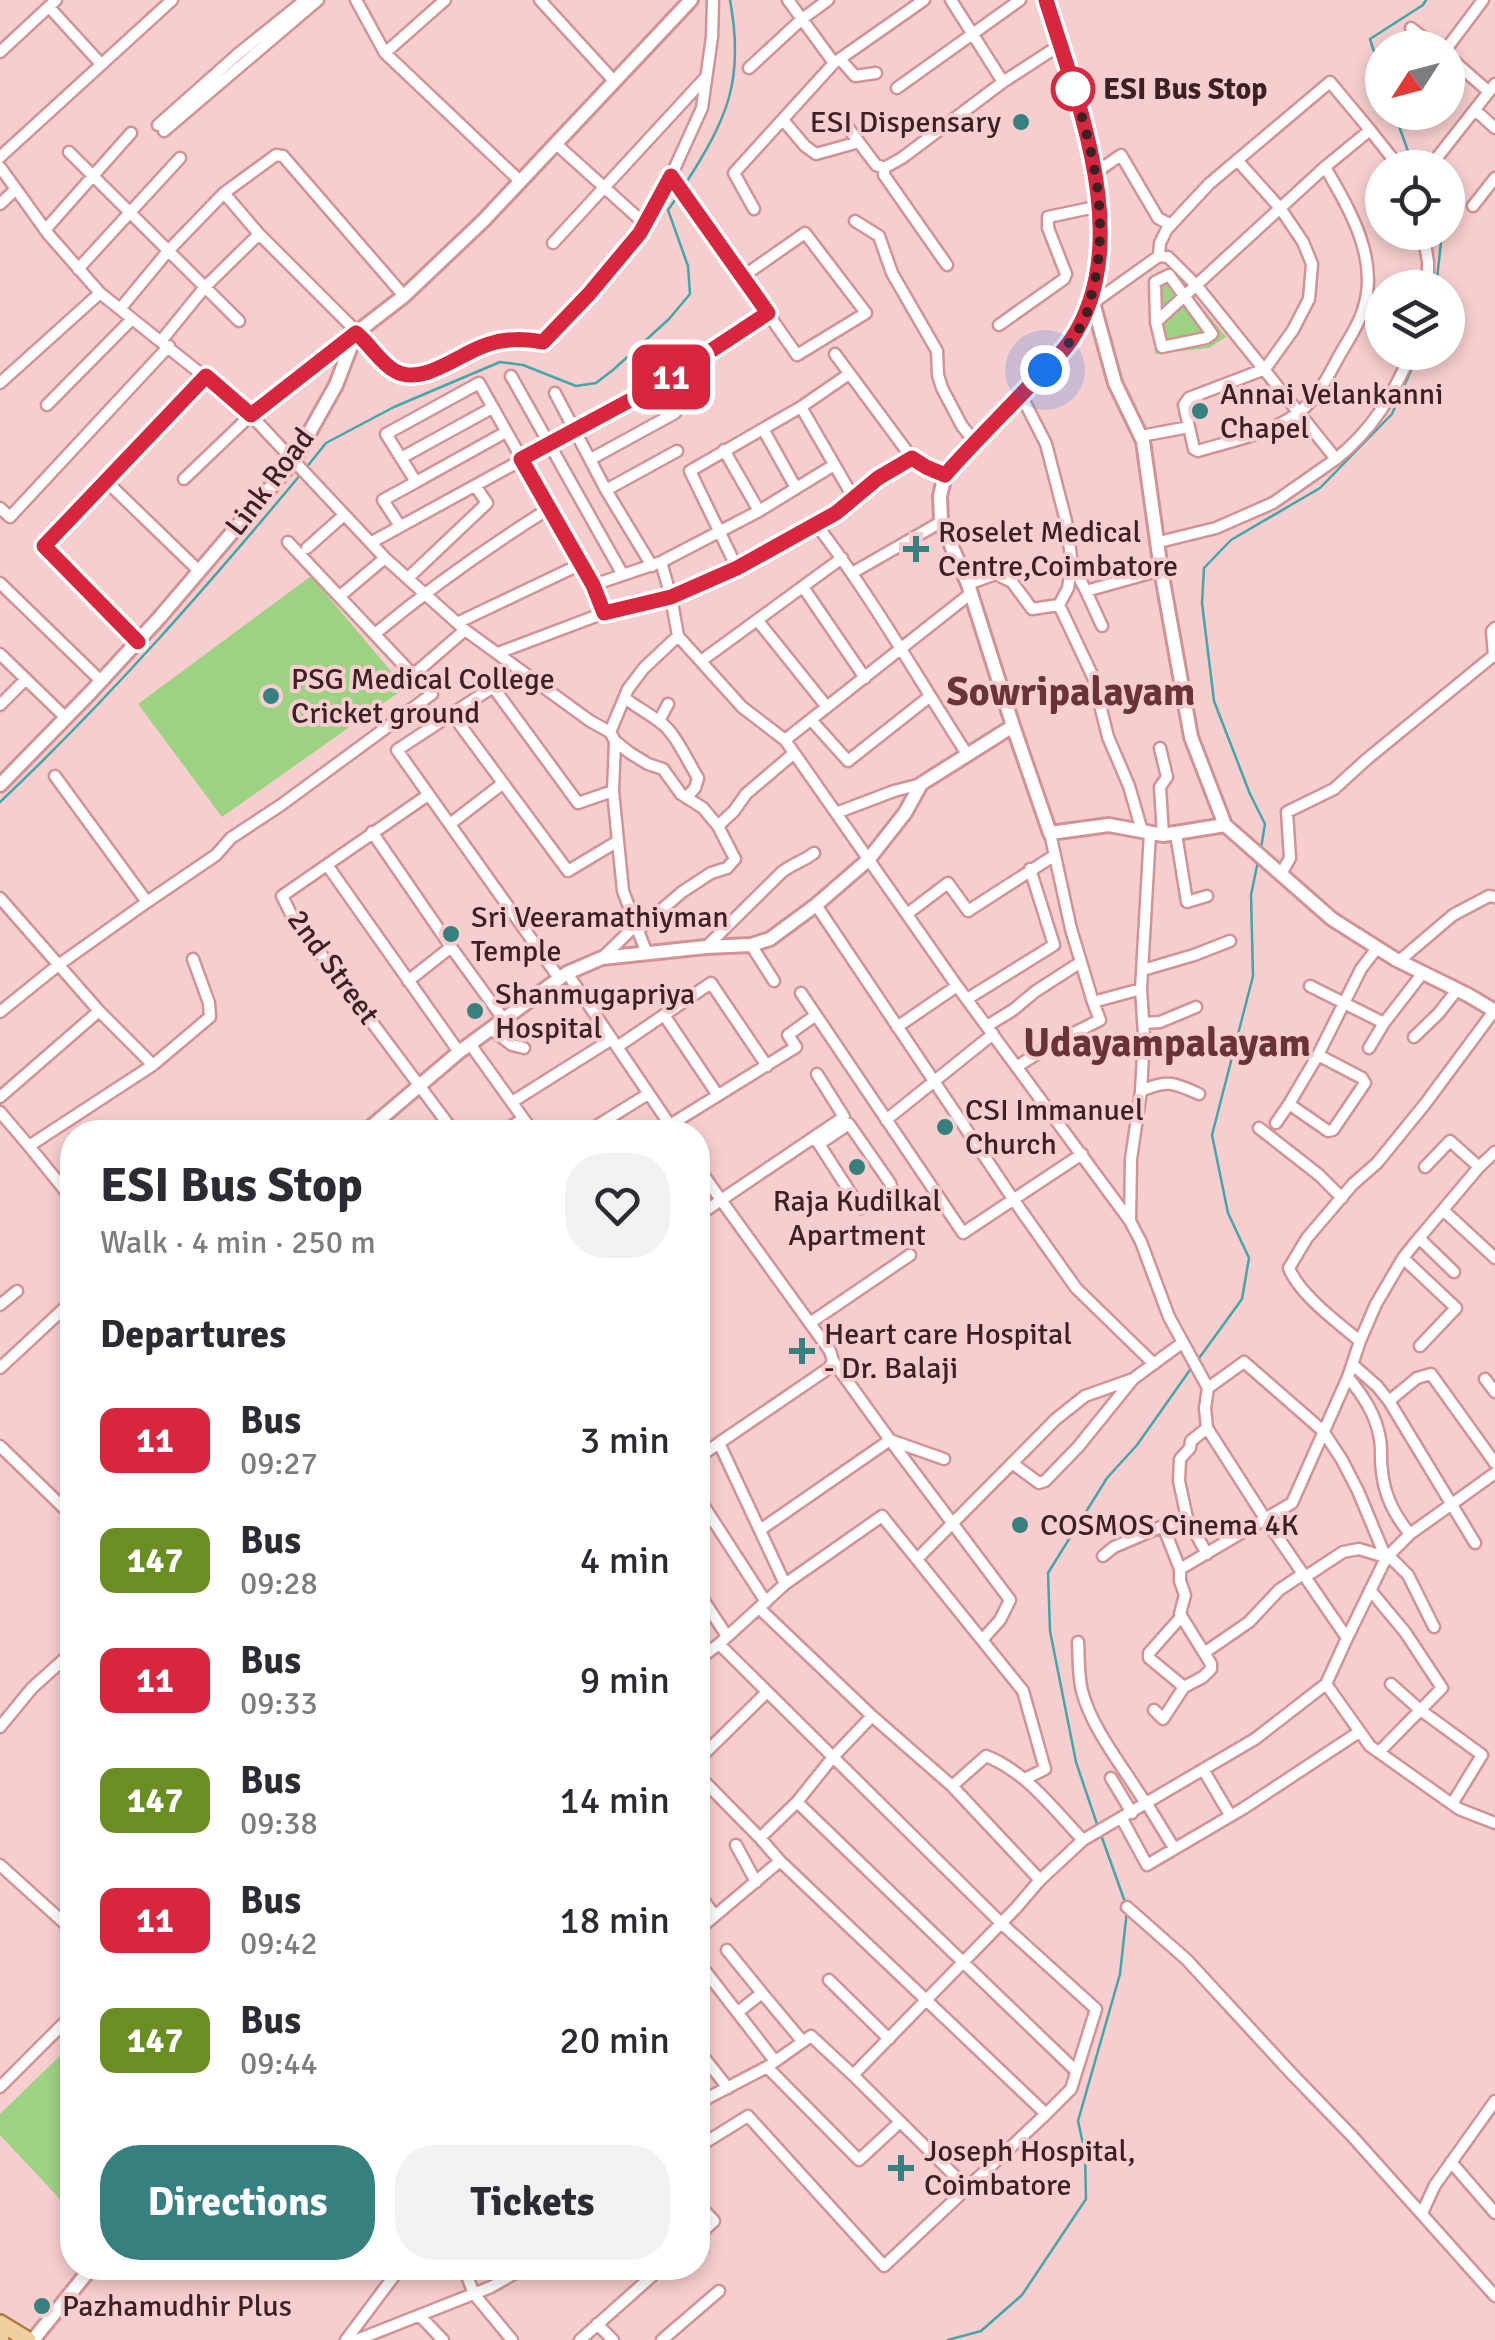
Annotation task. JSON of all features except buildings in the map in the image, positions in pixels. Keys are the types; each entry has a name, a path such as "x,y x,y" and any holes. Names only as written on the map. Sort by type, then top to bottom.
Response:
{"main road":[{"path":"0,2323 30,2340"}],"street":[{"path":"0,157 172,0"},
{"path":"305,0 238,54 161,128 318,0"},
{"path":"356,0 385,54 520,181"},
{"path":"385,54 445,0"},
{"path":"559,0 545,5 614,82"},
{"path":"184,479 251,415 404,296 484,220 691,0"},
{"path":"224,193 259,234 398,373 423,374 486,344 514,339 543,342 589,294 646,224 671,176 702,108 712,37 712,0"},
{"path":"788,0 837,61 855,76 876,72"},
{"path":"749,68 828,0"},
{"path":"754,210 734,173 837,61 924,0"},
{"path":"951,0 1004,82"},
{"path":"896,88 1020,0"},
{"path":"1018,1066 1100,1020 1070,929 1050,833 969,588 942,522 940,496 945,475 1068,344 1092,300 1098,271 1100,206 1093,156 1046,0"},
{"path":"1461,30 1484,0"},
{"path":"0,52 52,3 102,64"},
{"path":"843,121 876,165 884,168 1060,46"},
{"path":"1444,150 1492,88 1465,68"},
{"path":"553,243 706,76"},
{"path":"1159,256 1160,244 1171,225 1209,184 1330,82 1365,124"},
{"path":"1475,110 1495,128"},
{"path":"783,120 816,154 859,142"},
{"path":"1156,322 1370,130 1386,150"},
{"path":"46,230 131,133"},
{"path":"556,143 646,224"},
{"path":"70,152 238,321"},
{"path":"1095,172 1121,154 1158,218 1171,225"},
{"path":"120,309 224,193 276,156 283,156 404,296"},
{"path":"78,269 180,158"},
{"path":"1237,160 1280,208 1303,242 1312,264 1312,278 1309,299 1265,369 1188,398 1184,405 1194,449 1198,450 1268,429 1297,413 1330,374 1363,310 1368,270 1360,234 1325,167"},
{"path":"0,167 46,230 100,293 251,415 385,558 461,627 648,764 663,769 681,794 703,808 718,826 735,859 721,871 711,872 690,886 602,958 563,975 464,1048 418,1084 383,1120"},
{"path":"884,168 884,175 947,265"},
{"path":"671,176 797,356 866,314 806,233 742,277"},
{"path":"1474,206 1495,178"},
{"path":"0,204 16,188"},
{"path":"999,325 1064,279 1066,274 1048,228 1048,217 1100,206"},
{"path":"854,221 879,236 892,273 937,351 942,388 975,442"},
{"path":"0,508 10,516 165,343 205,287 259,234"},
{"path":"1092,300 1159,256 1168,257 1196,285 1336,459"},
{"path":"1169,275 1184,296 1212,334 1162,347 1156,322 1155,282 1169,275"},
{"path":"0,382 100,293"},
{"path":"1092,300 1115,383 1141,436 1191,738 1225,824 1332,919 1399,961 1494,1011 1425,1104 1376,1163 1352,1184 1289,1268 1310,1297 1360,1341"},
{"path":"372,542 662,383 768,313"},
{"path":"47,406 132,320"},
{"name":"Link Road","path":"0,784 138,642 296,463 336,385 356,333"},
{"path":"835,354 912,458 945,475"},
{"path":"1159,542 1216,528 1274,503 1336,459 1367,430 1393,394 1404,370"},
{"path":"737,568 690,471 801,407 849,374"},
{"path":"138,642 44,546 206,376"},
{"path":"511,376 622,575"},
{"path":"416,482 386,434 479,383 593,585 604,613"},
{"path":"555,393 606,490 656,564 671,597 678,636 742,707 785,740 957,986 1130,1221 1169,1318 1208,1388 1207,1428 1347,1638"},
{"path":"1021,395 1046,444 1066,521 1072,564 1060,605 1093,677 1108,737 1129,786 1158,833 1187,902 1207,896"},
{"path":"801,407 853,497"},
{"path":"401,458 492,408"},
{"path":"591,459 675,413"},
{"path":"1141,436 1189,427"},
{"path":"763,429 796,488"},
{"path":"400,526 383,500 506,432"},
{"path":"724,450 759,511"},
{"path":"606,490 677,451"},
{"path":"498,653 604,613 671,597 737,568 836,513 878,478 912,458"},
{"path":"593,585 656,564 759,511 834,465"},
{"path":"106,481 199,572"},
{"path":"408,578 487,503 476,487"},
{"path":"376,633 424,593 550,508"},
{"path":"307,548 344,515"},
{"path":"852,573 942,522"},
{"path":"816,524 901,648 966,754"},
{"path":"0,1012 58,966 216,855 231,838 432,694 288,542"},
{"path":"340,596 385,558"},
{"path":"701,661 842,558"},
{"path":"413,674 461,627 581,564"},
{"path":"1072,564 1102,626"},
{"path":"1086,591 1161,570"},
{"path":"785,740 865,678 969,588 996,574 1012,582 1032,609 1060,605"},
{"path":"0,583 102,681"},
{"path":"803,587 865,678"},
{"path":"758,621 827,707"},
{"path":"1280,874 1290,858 1287,812 1334,789 1366,758 1494,655 1495,628"},
{"path":"647,954 623,891 612,736 628,689 678,636"},
{"path":"0,654 66,718"},
{"path":"0,706 26,679"},
{"path":"613,792 578,803 493,688 397,750 614,1043 666,1120"},
{"path":"812,721 848,761 929,697"},
{"path":"625,698 660,722 678,744 698,778 687,797"},
{"path":"660,722 668,704"},
{"path":"452,714 568,871 618,841"},
{"path":"836,812 921,784 1012,726"},
{"path":"1130,1221 1131,1159 1142,1092 1141,989 1160,787 1167,777 1160,748"},
{"path":"718,826 746,794 794,754"},
{"path":"55,776 147,902"},
{"path":"450,824 502,784"},
{"path":"602,958 751,945 770,938 868,860 905,813 921,784"},
{"name":"2nd Street","path":"428,796 282,896 291,914 445,1120"},
{"path":"1050,833 1109,825 1158,833 1225,824"},
{"path":"372,832 504,1020"},
{"path":"706,947 782,872 814,853"},
{"path":"907,914 948,883 968,911 1055,854"},
{"path":"327,865 408,982 512,1102 523,1118 520,1120"},
{"path":"967,999 1054,946 1030,870"},
{"path":"1399,961 1452,915 1489,896 1495,897"},
{"path":"0,898 99,1011 153,1065"},
{"path":"816,905 1076,1288 1154,1364"},
{"path":"1143,970 1230,941"},
{"path":"751,945 774,981"},
{"path":"408,982 450,947"},
{"path":"1276,1123 1318,1055 1361,969 1377,948"},
{"path":"69,1120 153,1065 210,1017 193,959"},
{"path":"886,1120 935,1082 1036,990 1081,962"},
{"path":"1369,1048 1422,974"},
{"path":"512,1102 712,983 768,1066"},
{"path":"897,1027 957,986"},
{"path":"1310,986 1384,1023"},
{"path":"1093,1002 1141,989"},
{"path":"1414,1037 1457,990"},
{"path":"801,993 962,1233 1082,1154"},
{"path":"1143,1023 1160,1022 1196,1007"},
{"path":"0,1097 99,1011"},
{"path":"664,1015 717,1094"},
{"path":"684,1120 717,1094 796,1047 788,1035 816,1015"},
{"path":"491,1029 512,1045 524,1048"},
{"path":"1289,1104 1321,1128 1333,1130 1365,1082 1318,1055"},
{"path":"817,1074 844,1117 817,1141"},
{"path":"1142,1092 1158,1084 1173,1083 1199,1094"},
{"path":"607,1120 648,1094"},
{"path":"0,1112 60,1184"},
{"path":"710,1208 817,1141 850,1124 890,1183 890,1193 861,1208 817,1141"},
{"path":"29,1146 60,1126"},
{"path":"1258,1128 1342,1198"},
{"path":"1425,1167 1450,1141 1479,1168"},
{"path":"1180,1569 1292,1503 1376,1304 1403,1258 1495,1152"},
{"path":"710,1185 890,1440 1010,1600 1000,1620 982,1640"},
{"path":"1443,1210 1495,1258"},
{"path":"1419,1238 1454,1272"},
{"path":"810,1323 910,1255"},
{"path":"1403,1258 1456,1308 1420,1346"},
{"path":"0,1304 17,1290"},
{"path":"0,1368 60,1312"},
{"path":"1012,1463 1039,1483 1045,1480 1078,1447 1133,1379 1182,1343"},
{"path":"710,1450 829,1368 833,1361"},
{"path":"1208,1388 1244,1362 1323,1431 1358,1491 1386,1558"},
{"path":"1353,1364 1389,1400 1475,1544"},
{"path":"1389,1400 1416,1378 1430,1374 1495,1463"},
{"path":"1348,1378 1373,1413 1381,1441 1386,1494 1398,1520 1410,1534"},
{"path":"918,1559 1056,1419 1085,1396 1133,1379"},
{"path":"1485,1379 1495,1392"},
{"path":"1207,1428 1191,1440 1190,1448 1180,1459 1179,1481 1187,1518 1207,1554"},
{"path":"890,1440 944,1460"},
{"path":"760,1530 890,1440"},
{"path":"719,1444 785,1584"},
{"path":"0,1446 60,1504"},
{"path":"853,2075 1040,1880 1087,1839 1255,1739 1326,1684 1386,1558 1410,1534 1495,1473"},
{"path":"710,1516 762,1605 872,1716 952,1786 1040,1880"},
{"path":"710,1650 785,1584 882,1516 1023,1692 1045,1770 1026,1780"},
{"path":"1102,1556 1114,1547 1187,1518"},
{"path":"1154,1710 1163,1719 1184,1687 1210,1669 1181,1617 1185,1595 1180,1569 1163,1526"},
{"path":"1204,1653 1250,1622 1280,1590 1342,1552 1359,1549 1392,1559 1408,1575 1434,1627"},
{"path":"1370,1590 1442,1688 1379,1752"},
{"path":"710,1615 723,1640 766,1693 1096,2009 1071,2088 884,2266 748,2116 710,2140"},
{"path":"1181,1617 1149,1653 1149,1658 1184,1687"},
{"path":"1078,1642 1082,1693 1091,1717 1174,1848"},
{"path":"0,1727 32,1688 60,1663"},
{"path":"1326,1684 1359,1732 1379,1752 1452,1804 1495,1823"},
{"path":"1391,1684 1482,1755 1452,1804"},
{"path":"710,1748 766,1693"},
{"path":"760,1838 872,1716"},
{"path":"1111,1778 1147,1865 1359,1732"},
{"path":"952,1786 986,1756 1006,1764 1026,1780 1087,1839"},
{"path":"1204,1771 1230,1816"},
{"path":"710,1788 1046,2114"},
{"path":"797,1802 1076,2070"},
{"path":"736,1845 756,1882"},
{"path":"710,1921 780,1860"},
{"path":"0,1866 60,1919"},
{"path":"1127,1907 1187,1960 1495,2296"},
{"path":"710,1908 716,1916"},
{"path":"727,1950 803,2042"},
{"path":"710,1977 771,2064 859,2160 900,2122"},
{"path":"829,1980 889,2039"},
{"path":"738,2012 762,1993"},
{"path":"0,2087 60,2028"},
{"path":"710,2097 771,2064 811,2036 967,2188"},
{"path":"710,2065 728,2088"},
{"path":"1422,2213 1435,2185 1495,2102"},
{"path":"1484,2117 1495,2128"},
{"path":"1451,2162 1495,2213"},
{"path":"30,2340 81,2280"},
{"path":"346,2340 391,2280"},
{"path":"469,2280 474,2294 512,2340"},
{"path":"357,2340 371,2338 503,2280"},
{"path":"580,2340 647,2280"},
{"path":"662,2340 720,2291"},
{"path":"420,2316 443,2340"},
{"path":"597,2324 612,2340"}],"green space":[{"path":"1172,270 1226,337 1209,348 1155,354 1151,278"},
{"name":"PSG Medical College Cricket ground","path":"311,576 405,688 222,817 138,704"},
{"path":"60,2056 60,2199 0,2135 0,2114"}],"waterway":[{"path":"684,186 711,140 729,98 735,54 730,0"},
{"path":"1384,30 1426,0"},
{"path":"1400,130 1408,150"},
{"path":"306,468 326,443 394,407 500,362 523,365 576,386 596,383 669,319 690,294 688,266 668,210 680,193"},
{"path":"1438,270 1440,250"},
{"path":"1261,848 1265,824 1214,701 1202,603 1204,568 1231,540 1320,488 1392,414 1411,370"},
{"path":"0,802 155,642 301,474"},
{"path":"1197,1361 1242,1299 1249,1258 1228,1213 1212,1135 1253,976 1251,895 1258,861"},
{"path":"1098,1827 1076,1762 1050,1631 1048,1573 1107,1478 1137,1445 1192,1367"},
{"path":"1101,1835 1125,1902"},
{"path":"948,2340 981,2331 1022,2295 1086,2199 1085,2153 1078,2121 1120,1974 1127,1910"}],"bus line":[{"name":"11","path":"138,642 44,546 206,376 251,415 356,333 387,366 410,376 423,374 486,344 514,339 543,342 640,233 671,176 768,313 662,383 521,459 593,585 604,613 671,597 737,568 836,513 878,478 912,458 945,475 1068,344 1086,315 1098,271 1100,206 1093,156 1046,0"}],"place":[{"name":"ESI Bus Stop","path":"1073,89"},
{"name":"ESI Dispensary","path":"1021,122"},
{"name":"Annai Velankanni Chapel","path":"1200,411"},
{"name":"Roselet Medical Centre,Coimbatore","path":"916,549"},
{"name":"PSG Medical College Cricket ground","path":"271,696"},
{"name":"Sri Veeramathiyman Temple","path":"451,934"},
{"name":"Shanmugapriya Hospital","path":"475,1011"},
{"name":"CSI Immanuel Church","path":"945,1127"},
{"name":"Raja Kudilkal Apartment","path":"857,1167"},
{"name":"Heart care Hospital - Dr. Balaji","path":"802,1351"},
{"name":"COSMOS Cinema 4K","path":"1020,1525"},
{"name":"Joseph Hospital, Coimbatore","path":"901,2168"},
{"name":"Pazhamudhir Plus","path":"42,2306"}],"district":[{"name":"Sowripalayam","path":"1071,692"},
{"name":"Udayampalayam","path":"1167,1043"}],"route":[{"path":"1045,370 1086,315 1098,271 1100,206 1093,156 1073,89"}]}
